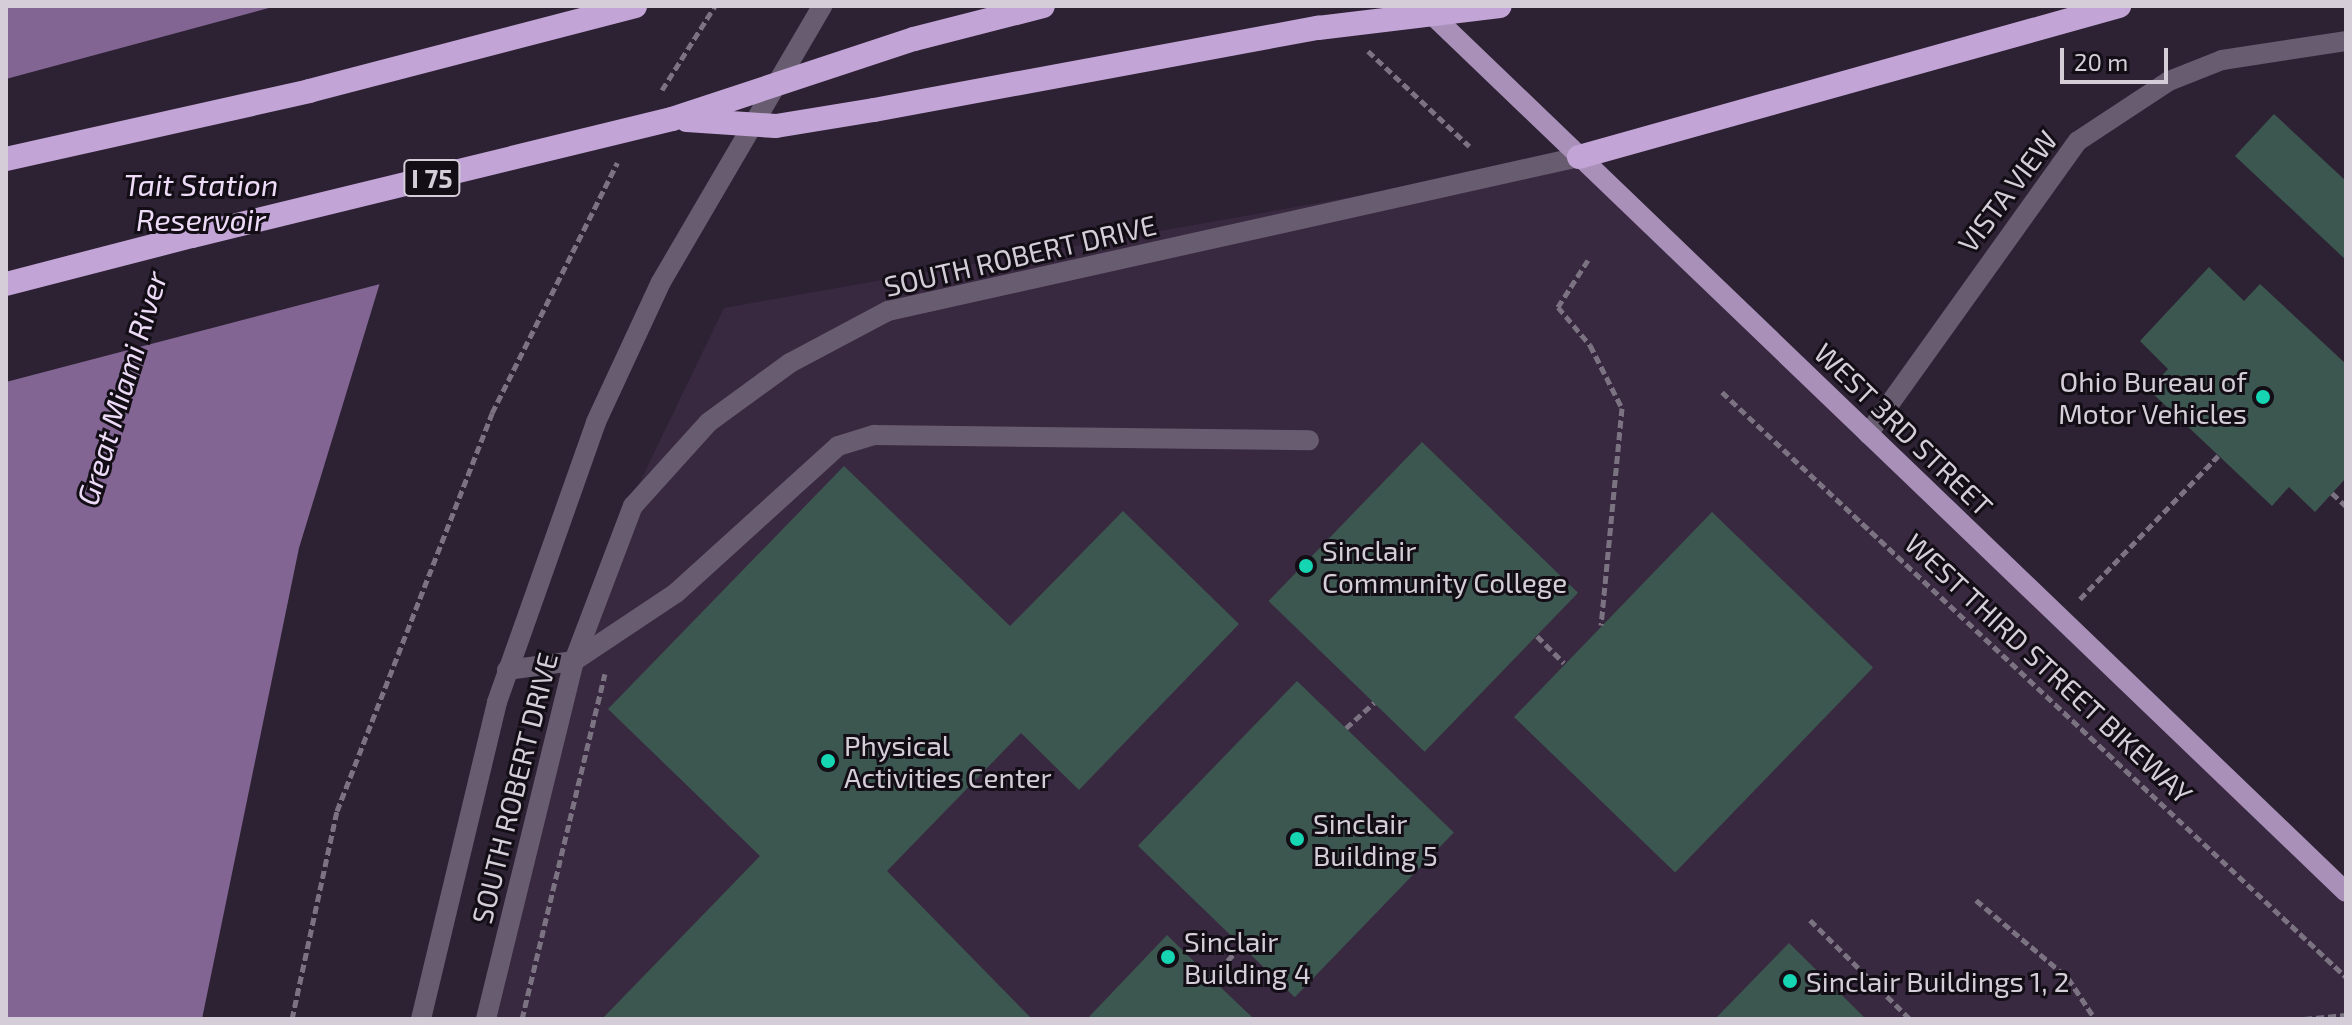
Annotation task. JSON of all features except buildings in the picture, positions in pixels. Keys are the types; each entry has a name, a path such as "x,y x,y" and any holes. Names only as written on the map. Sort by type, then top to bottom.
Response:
{"highway":[{"path":"423,61 573,6"},
{"path":"6,159 423,61 635,6"},
{"name":"I 75","path":"6,284 672,119 914,39 1043,6"},
{"path":"672,119 776,126 1318,28 1500,6"},
{"path":"1579,157 2119,6"}],"main road":[{"name":"WEST 3RD STREET","path":"1423,6 2346,892"}],"street":[{"name":"SOUTH ROBERT DRIVE","path":"421,1019 464,821 507,670 596,422 661,282 822,6"},
{"name":"VISTA VIEW","path":"1868,434 2078,141 2169,81 2222,60 2346,41"},
{"name":"SOUTH ROBERT DRIVE","path":"486,1019 574,661 633,506 709,422 790,363 888,311 1579,157"},
{"path":"507,670 574,661 676,593 838,446 874,435 1309,440"}],"path":[{"path":"659,95 715,6"},
{"path":"1354,38 1469,146"},
{"path":"292,1019 337,811 492,413 619,158"},
{"path":"1588,260 1558,307 1590,345 1622,408 1601,625"},
{"name":"WEST THIRD STREET BIKEWAY","path":"1722,392 2346,977"},
{"path":"2061,619 2218,456"},
{"path":"2332,493 2346,506"},
{"path":"522,1019 615,633"},
{"path":"1537,636 1564,663"},
{"path":"1346,728 1374,703"},
{"path":"1976,900 2068,978 2095,1019"},
{"path":"1810,920 1910,1019"},
{"path":"1212,979 1242,944"},
{"path":"2304,1019 2346,1015"}],"shaded area":[{"name":"Sinclair Community College","path":"1579,157 2346,892 2346,1019 486,1019 556,718 625,513 724,308"}],"water":[{"name":"Tait Station Reservoir","path":"6,6 513,6 397,227 299,548 202,1019 6,1019"}],"pier":[{"path":"276,6 517,6 401,229 384,283 6,382 6,79"}],"place":[{"name":"Ohio Bureau of Motor Vehicles","path":"2263,397"},
{"name":"Sinclair Community College","path":"1306,566"},
{"name":"Physical Activities Center","path":"828,761"},
{"name":"Sinclair Building 5","path":"1297,839"},
{"name":"Sinclair Building 4","path":"1168,957"},
{"name":"Sinclair Buildings 1, 2","path":"1790,981"}],"water label":[{"name":"Great Miami River","path":"121,388"}]}
